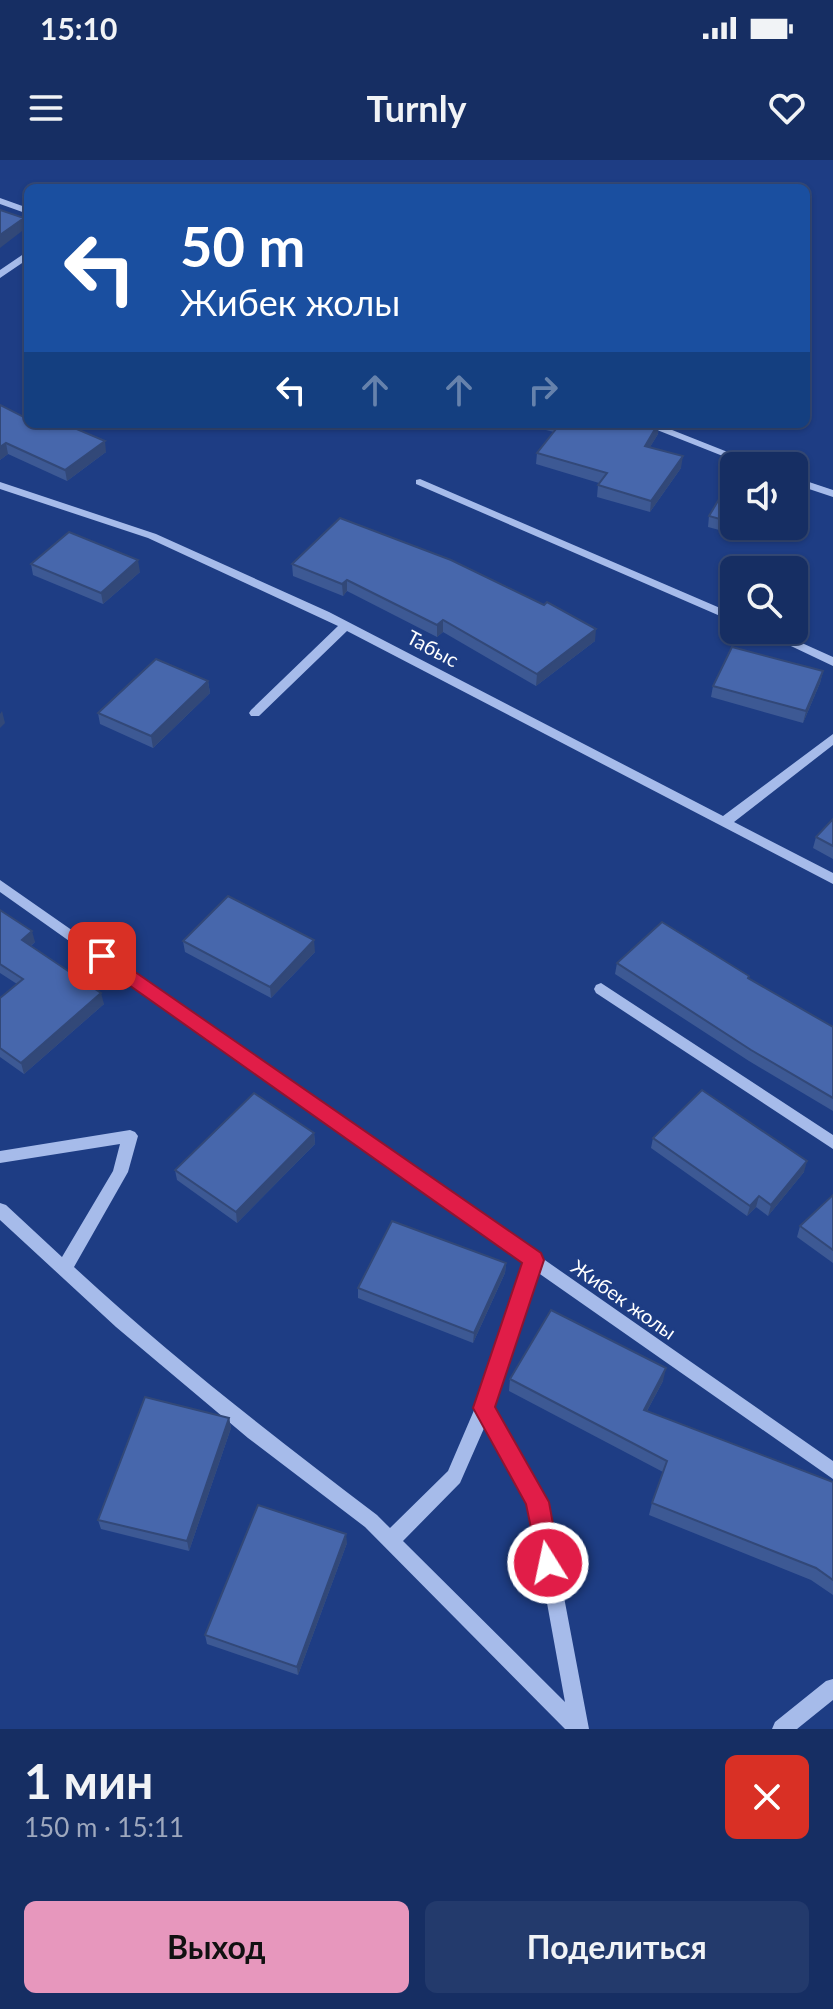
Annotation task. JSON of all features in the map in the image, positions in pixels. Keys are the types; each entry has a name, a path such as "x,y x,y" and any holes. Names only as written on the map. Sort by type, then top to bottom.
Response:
{"street":[{"path":"0,201 24,210"},
{"path":"0,275 24,257"},
{"path":"658,428 721,452"},
{"path":"420,482 720,612"},
{"name":"Табыс","path":"0,485 152,536 346,625 833,879"},
{"path":"808,485 833,494"},
{"path":"255,713 346,625"},
{"path":"794,644 833,662"},
{"path":"724,822 833,738"},
{"name":"Жибек жолы","path":"0,885 833,1471"},
{"path":"601,989 833,1143"},
{"path":"0,1157 130,1136 120,1172 64,1269"},
{"path":"0,1210 122,1322 254,1432 371,1521 578,1729"},
{"path":"390,1541 454,1477 484,1408 533,1260"},
{"path":"484,1408 537,1502 578,1729"},
{"path":"782,1729 833,1688"}],"building":[{"path":"0,210 24,218 0,235"},
{"path":"0,405 24,417 24,428 74,428 105,441 65,470 6,443 0,447"},
{"path":"557,428 656,428 645,446 683,456 651,501 598,485 607,473 537,453"},
{"path":"720,498 720,519 709,516"},
{"path":"340,518 451,560 544,605 547,602 596,629 537,674 443,620 437,625 347,580 342,584 292,564"},
{"path":"69,532 138,560 101,593 31,564"},
{"path":"732,647 823,671 806,711 713,686"},
{"path":"156,659 208,681 151,736 98,713"},
{"path":"833,819 833,846 816,837"},
{"path":"228,896 314,940 270,987 183,941"},
{"path":"0,910 32,931 22,940 101,993 21,1063 0,1048 0,998 23,979 0,964"},
{"path":"662,922 748,978 833,1027 833,1098 751,1050 617,963"},
{"path":"702,1090 807,1161 771,1205 759,1196 750,1206 653,1138"},
{"path":"254,1093 314,1133 236,1212 175,1170"},
{"path":"833,1195 833,1250 800,1226"},
{"path":"392,1221 506,1263 474,1333 358,1288"},
{"path":"551,1310 666,1368 644,1410 833,1482 833,1580 816,1568 652,1503 667,1461 510,1379"},
{"path":"145,1397 229,1418 187,1541 98,1520"},
{"path":"258,1505 346,1534 297,1667 205,1635"}],"route":[{"path":"102,956 533,1260 484,1408 537,1502 548,1563"}]}
